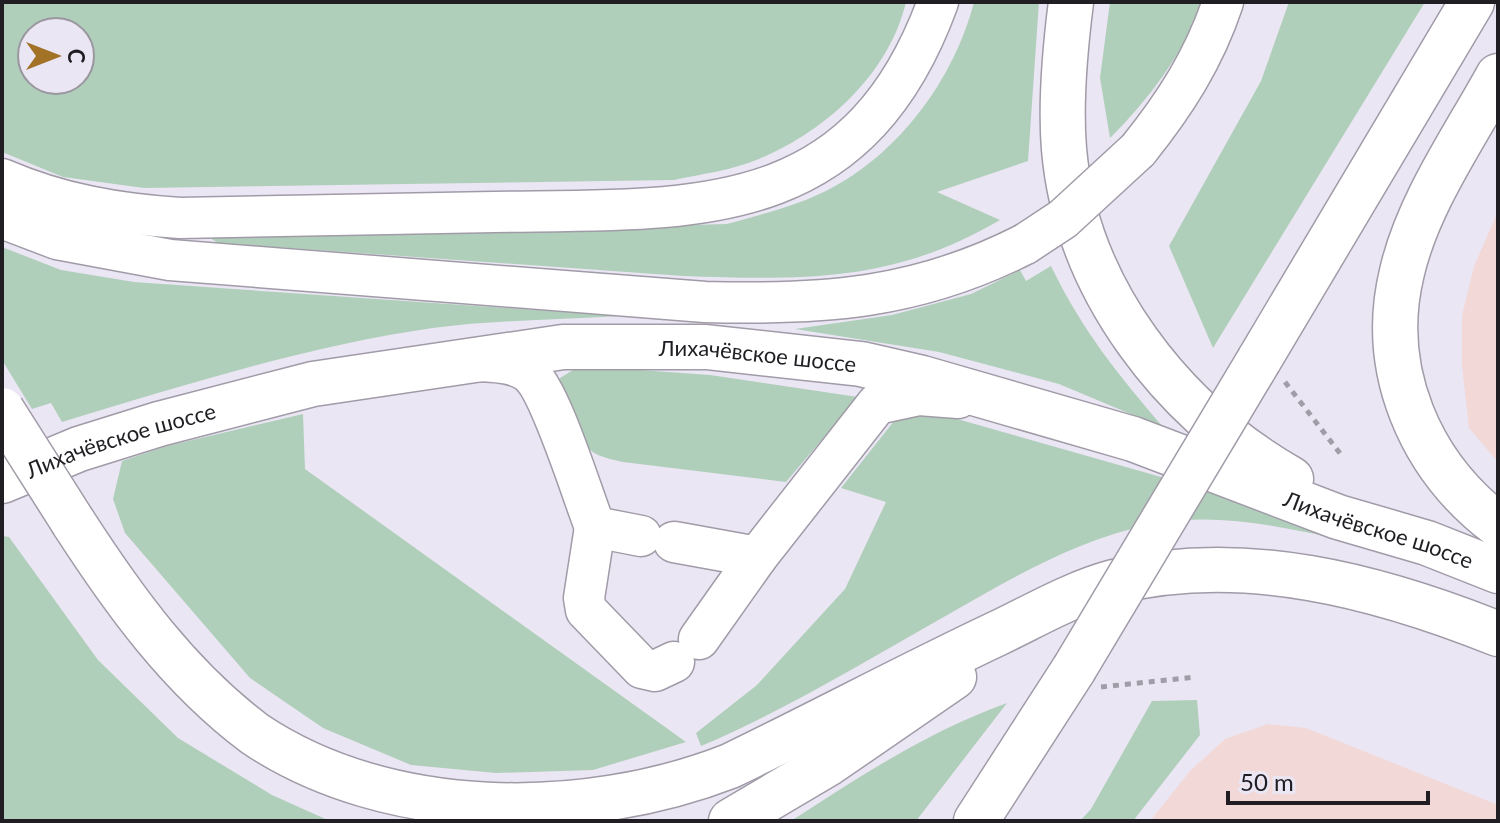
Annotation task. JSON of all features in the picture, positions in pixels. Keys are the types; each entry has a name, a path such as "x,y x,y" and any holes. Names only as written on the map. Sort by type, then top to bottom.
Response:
{"main road":[{"path":"1071,2 1064,149 1074,204 1089,256 1117,310 1162,374 1214,426 1267,465 1307,488 1427,543"},
{"path":"959,821 1009,772 1089,679 1272,371 1472,2"},
{"path":"1498,76 1414,235 1402,272 1395,310 1395,342 1404,390 1427,447 1456,486 1498,525"},
{"name":"Лихачёвское шоссе","path":"2,481 79,449 243,400 462,359 563,347 706,347 861,364 922,378 998,403 1133,439 1338,517 1427,543 1498,571"},
{"path":"2,410 115,587 159,643 206,694 257,736 298,761 388,797 448,809 507,815 561,813 661,793 725,768 888,685 1064,601 1112,583 1169,573 1217,570 1283,574 1399,598 1498,634"},
{"path":"731,821 829,763 1064,601"},
{"path":"976,821 1009,772"}],"street":[{"path":"2,179 66,203 124,214 180,218 628,210 732,198 779,183 826,159 870,122 902,82 938,2"},
{"path":"2,218 57,239 170,260 705,302 832,302 914,289 963,272 1025,244 1063,219 1138,150 1170,110 1194,71 1223,2"},
{"path":"462,359 508,363 529,372 543,392 595,527 584,598 586,610 642,668 655,671 687,650 877,404 919,395 998,403"},
{"path":"595,527 757,557"}],"path":[{"path":"1272,371 1342,456"},
{"path":"1089,679 1196,677"}],"shaded area":[{"path":"1498,212 1498,462 1469,428 1462,366 1462,316 1474,266"},
{"path":"1268,724 1306,728 1498,805 1498,821 1150,821 1190,771 1225,739"}],"green space":[{"path":"2,2 906,2 898,28 885,53 851,97 808,133 759,159 728,169 674,180 144,188 63,177 2,152"},
{"path":"974,2 1039,2 1028,161 937,192 1000,220 961,241 922,256 846,273 808,277 683,276 218,243 210,238 727,224 775,210 834,187 862,169 912,122 950,65"},
{"path":"1110,2 1201,2 1175,58 1138,108 1110,138 1100,78"},
{"path":"1289,2 1425,2 1213,348 1169,246 1261,81"},
{"path":"2,247 61,270 134,282 621,316 480,323 386,336 246,368 62,422 51,403 32,409 2,360"},
{"path":"1051,266 1075,311 1102,351 1164,428 1059,384 939,352 795,329 892,315 971,294 1020,270 1026,281"},
{"path":"626,369 710,375 858,397 786,482 623,462 601,456 590,449 575,432 564,410 560,378 573,370"},
{"path":"915,407 1235,498 1357,543 1282,527 1230,521 1178,521 1125,531 1044,562 793,702 701,746 696,733 757,685 845,589 886,502 841,488 902,411"},
{"path":"303,414 305,469 686,742 593,770 496,773 411,765 323,728 250,678 125,533 113,499 122,461 167,446"},
{"path":"2,536 9,537 98,660 178,738 272,795 330,821 2,821"},
{"path":"1197,700 1200,735 1133,821 1080,821 1091,809 1152,701"},
{"path":"1007,703 916,821 791,821 923,741"}]}
